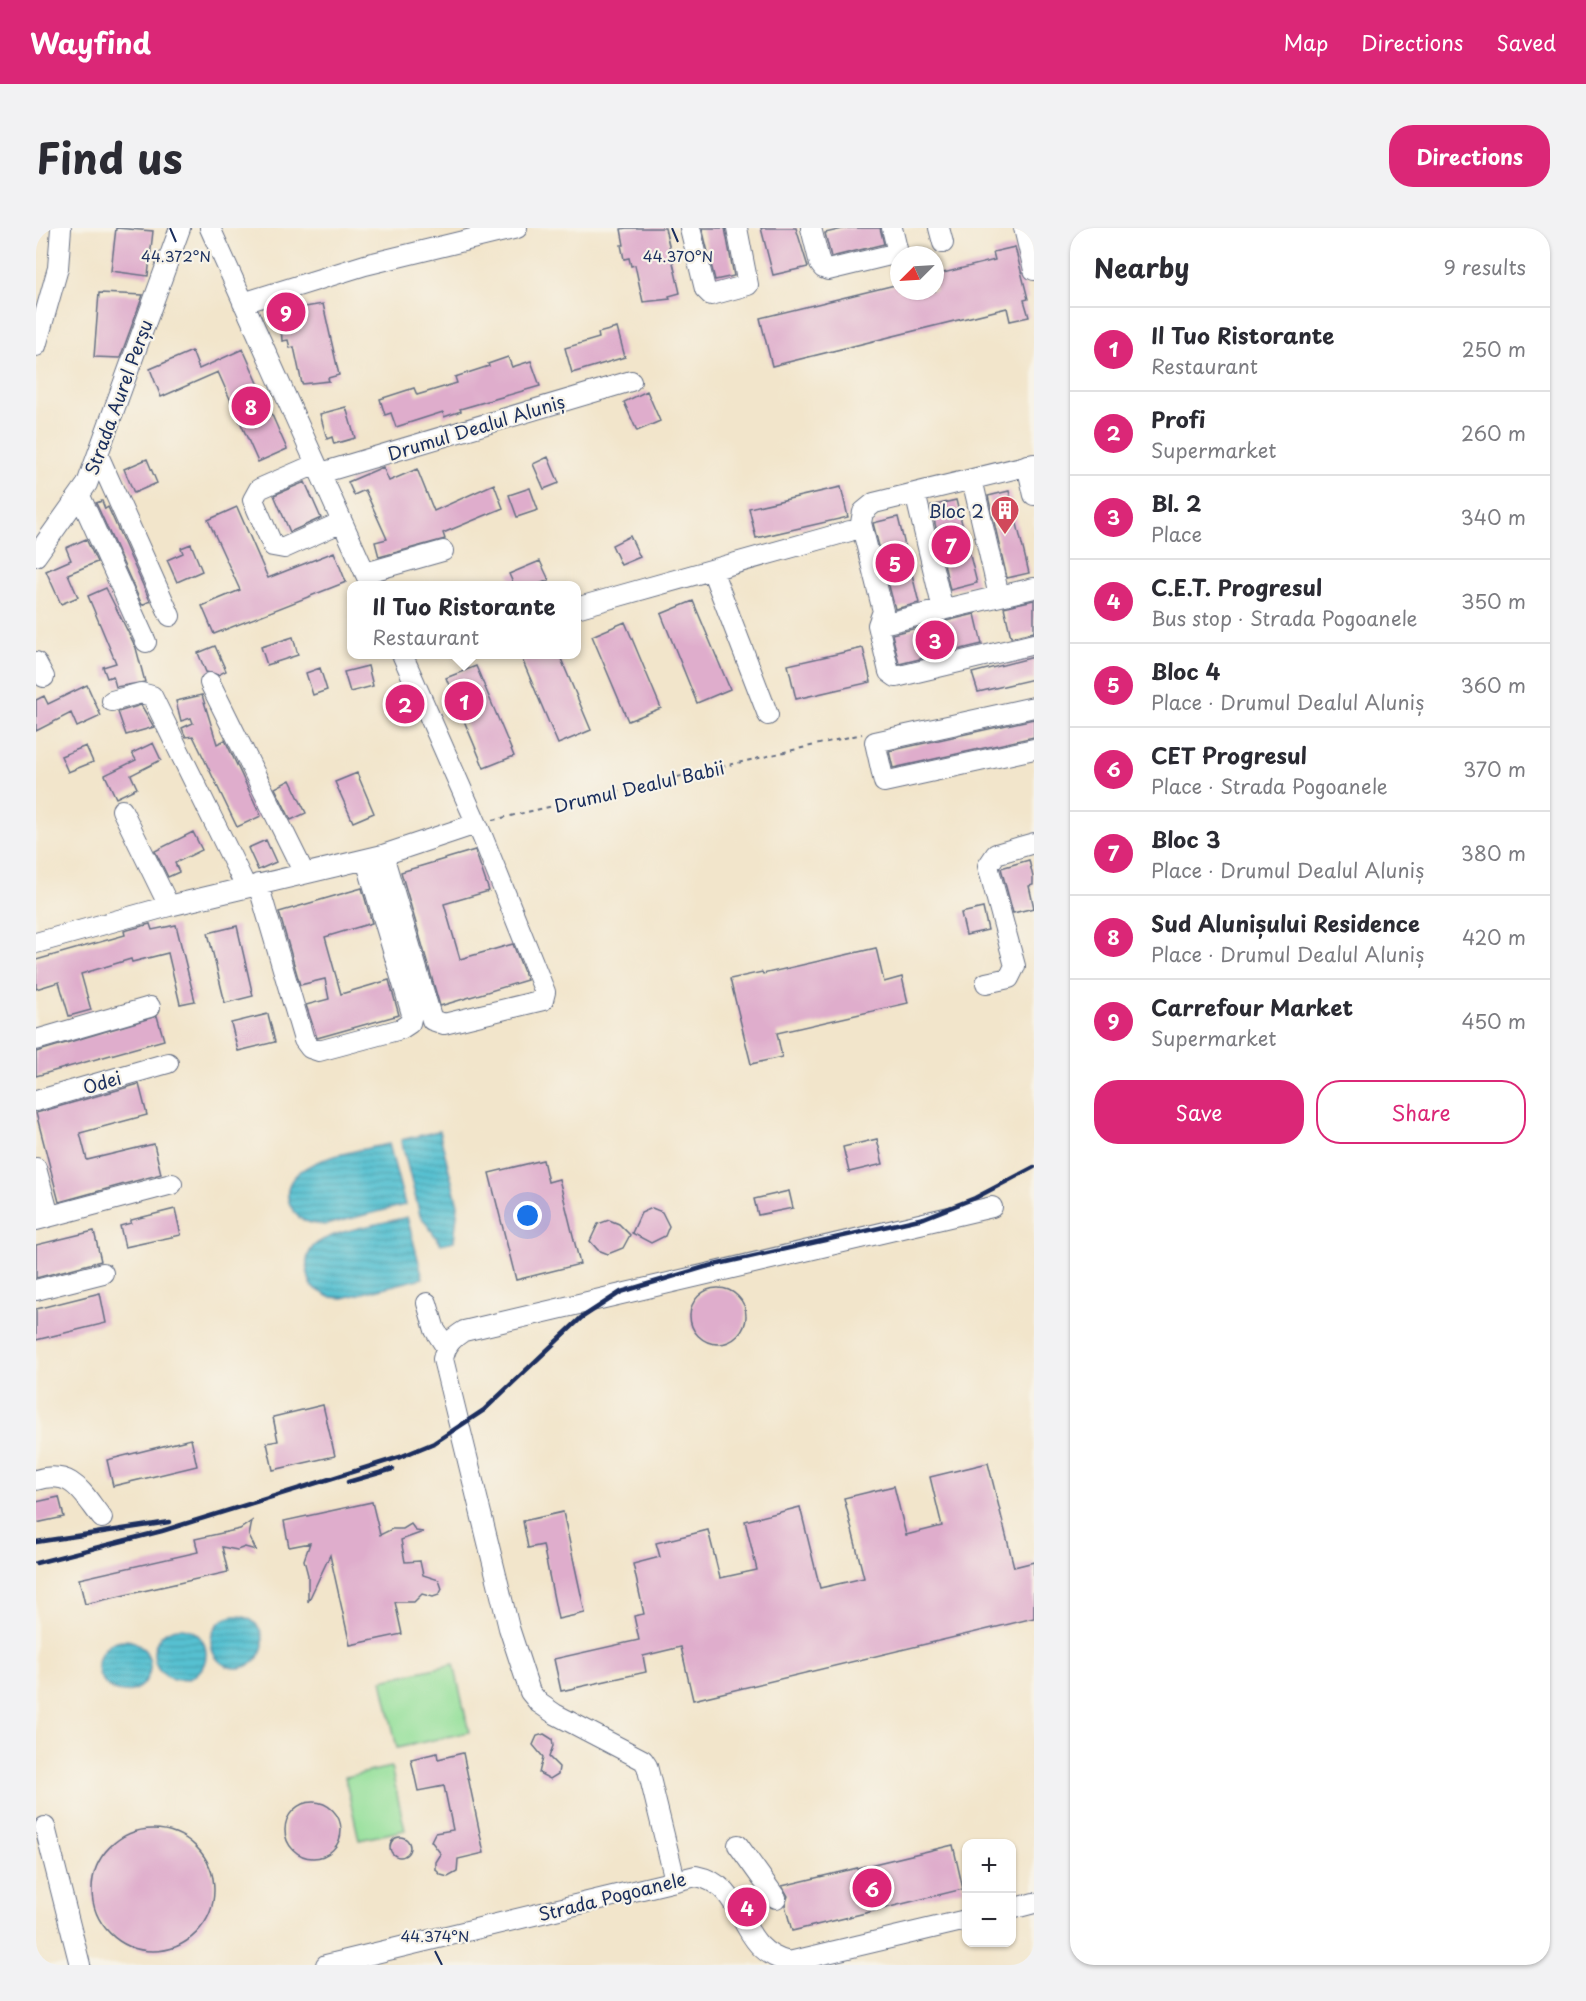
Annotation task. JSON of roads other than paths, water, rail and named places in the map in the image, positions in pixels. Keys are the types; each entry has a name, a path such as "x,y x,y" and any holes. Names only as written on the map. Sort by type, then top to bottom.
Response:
{"street":[{"path":"36,346 40,318 58,268 61,228"},
{"name":"Strada Aurel Perșu","path":"36,556 80,496 98,455 180,228"},
{"path":"210,228 368,579 443,551"},
{"path":"243,303 365,265 517,228"},
{"path":"690,228 705,289 711,295 748,285 737,228"},
{"path":"811,228 820,264 828,270 898,254 892,228"},
{"path":"1024,228 1034,270"},
{"name":"Drumul Dealul Aluniș","path":"342,522 284,548 273,546 253,500 253,495 259,489 318,469 631,381"},
{"path":"98,455 170,616"},
{"path":"1034,495 1031,465 874,503 863,512 861,523 883,611 878,626 890,672 896,677 1034,644"},
{"path":"972,479 999,596"},
{"path":"915,493 943,610"},
{"path":"80,496 146,642"},
{"path":"581,607 850,531"},
{"path":"712,570 768,715"},
{"path":"878,626 1034,588"},
{"path":"374,858 432,1020 444,1024 543,1000 545,992 408,659"},
{"path":"210,683 304,873"},
{"path":"112,701 141,693 152,696 252,886 304,1040 310,1048 319,1051 401,1029 410,1023 412,1014 374,858"},
{"path":"1034,706 875,742 884,782 1034,749"},
{"path":"122,810 169,906"},
{"path":"36,943 169,906 374,858 439,839 476,824"},
{"path":"987,983 1009,978 1015,966 988,866 996,854 1034,843"},
{"path":"36,1040 150,1006"},
{"name":"Odei","path":"36,1101 168,1063"},
{"path":"36,1168 43,1218 172,1184"},
{"path":"675,1880 647,1766 643,1760 555,1714 539,1703 530,1692 509,1628 443,1359 446,1347 452,1338 464,1331 993,1208"},
{"path":"36,1290 103,1273"},
{"path":"427,1304 435,1330 446,1347"},
{"path":"36,1480 63,1477 73,1482 102,1518"},
{"path":"45,1827 80,1965"},
{"path":"738,1845 776,1898"},
{"name":"Strada Pogoanele","path":"326,1965 696,1876 720,1884 758,1957 789,1962 962,1921"},
{"path":"1016,1908 1034,1903"}],"water":[{"path":"439,1131 458,1205 454,1241 441,1244 420,1215 401,1140"},
{"path":"389,1144 405,1205 325,1225 305,1221 294,1212 288,1191 293,1178 305,1168 321,1160"},
{"path":"407,1217 423,1278 343,1298 330,1297 312,1287 307,1272 308,1256 320,1241 357,1228"},
{"path":"232,1616 242,1616 256,1623 263,1642 256,1661 242,1668 232,1668 222,1664 215,1657 211,1647 211,1637 215,1627 222,1620"},
{"path":"175,1628 185,1628 199,1635 206,1654 199,1673 185,1680 175,1680 165,1676 158,1669 154,1659 154,1649 158,1639 165,1632"},
{"path":"119,1640 129,1640 143,1647 150,1666 143,1685 129,1692 119,1692 109,1688 102,1681 98,1671 98,1661 102,1651 109,1644"}],"railway":[{"path":"36,1563 162,1531 400,1457 434,1443 484,1410 581,1318 621,1292 705,1267 924,1218 975,1198 1034,1167"},
{"path":"348,1482 393,1469"},
{"path":"36,1542 169,1522"}],"place":[{"name":"Carrefour Market","path":"286,312"},
{"name":"Sud Alunișului Residence","path":"251,406"},
{"name":"Bloc 2","path":"1005,536"},
{"name":"Bloc 3","path":"951,545"},
{"name":"Bloc 4","path":"895,563"},
{"name":"Bl. 2","path":"935,640"},
{"name":"Il Tuo Ristorante","path":"464,701"},
{"name":"Profi","path":"405,704"},
{"name":"CET Progresul","path":"872,1888"},
{"name":"C.E.T. Progresul","path":"747,1907"}]}
